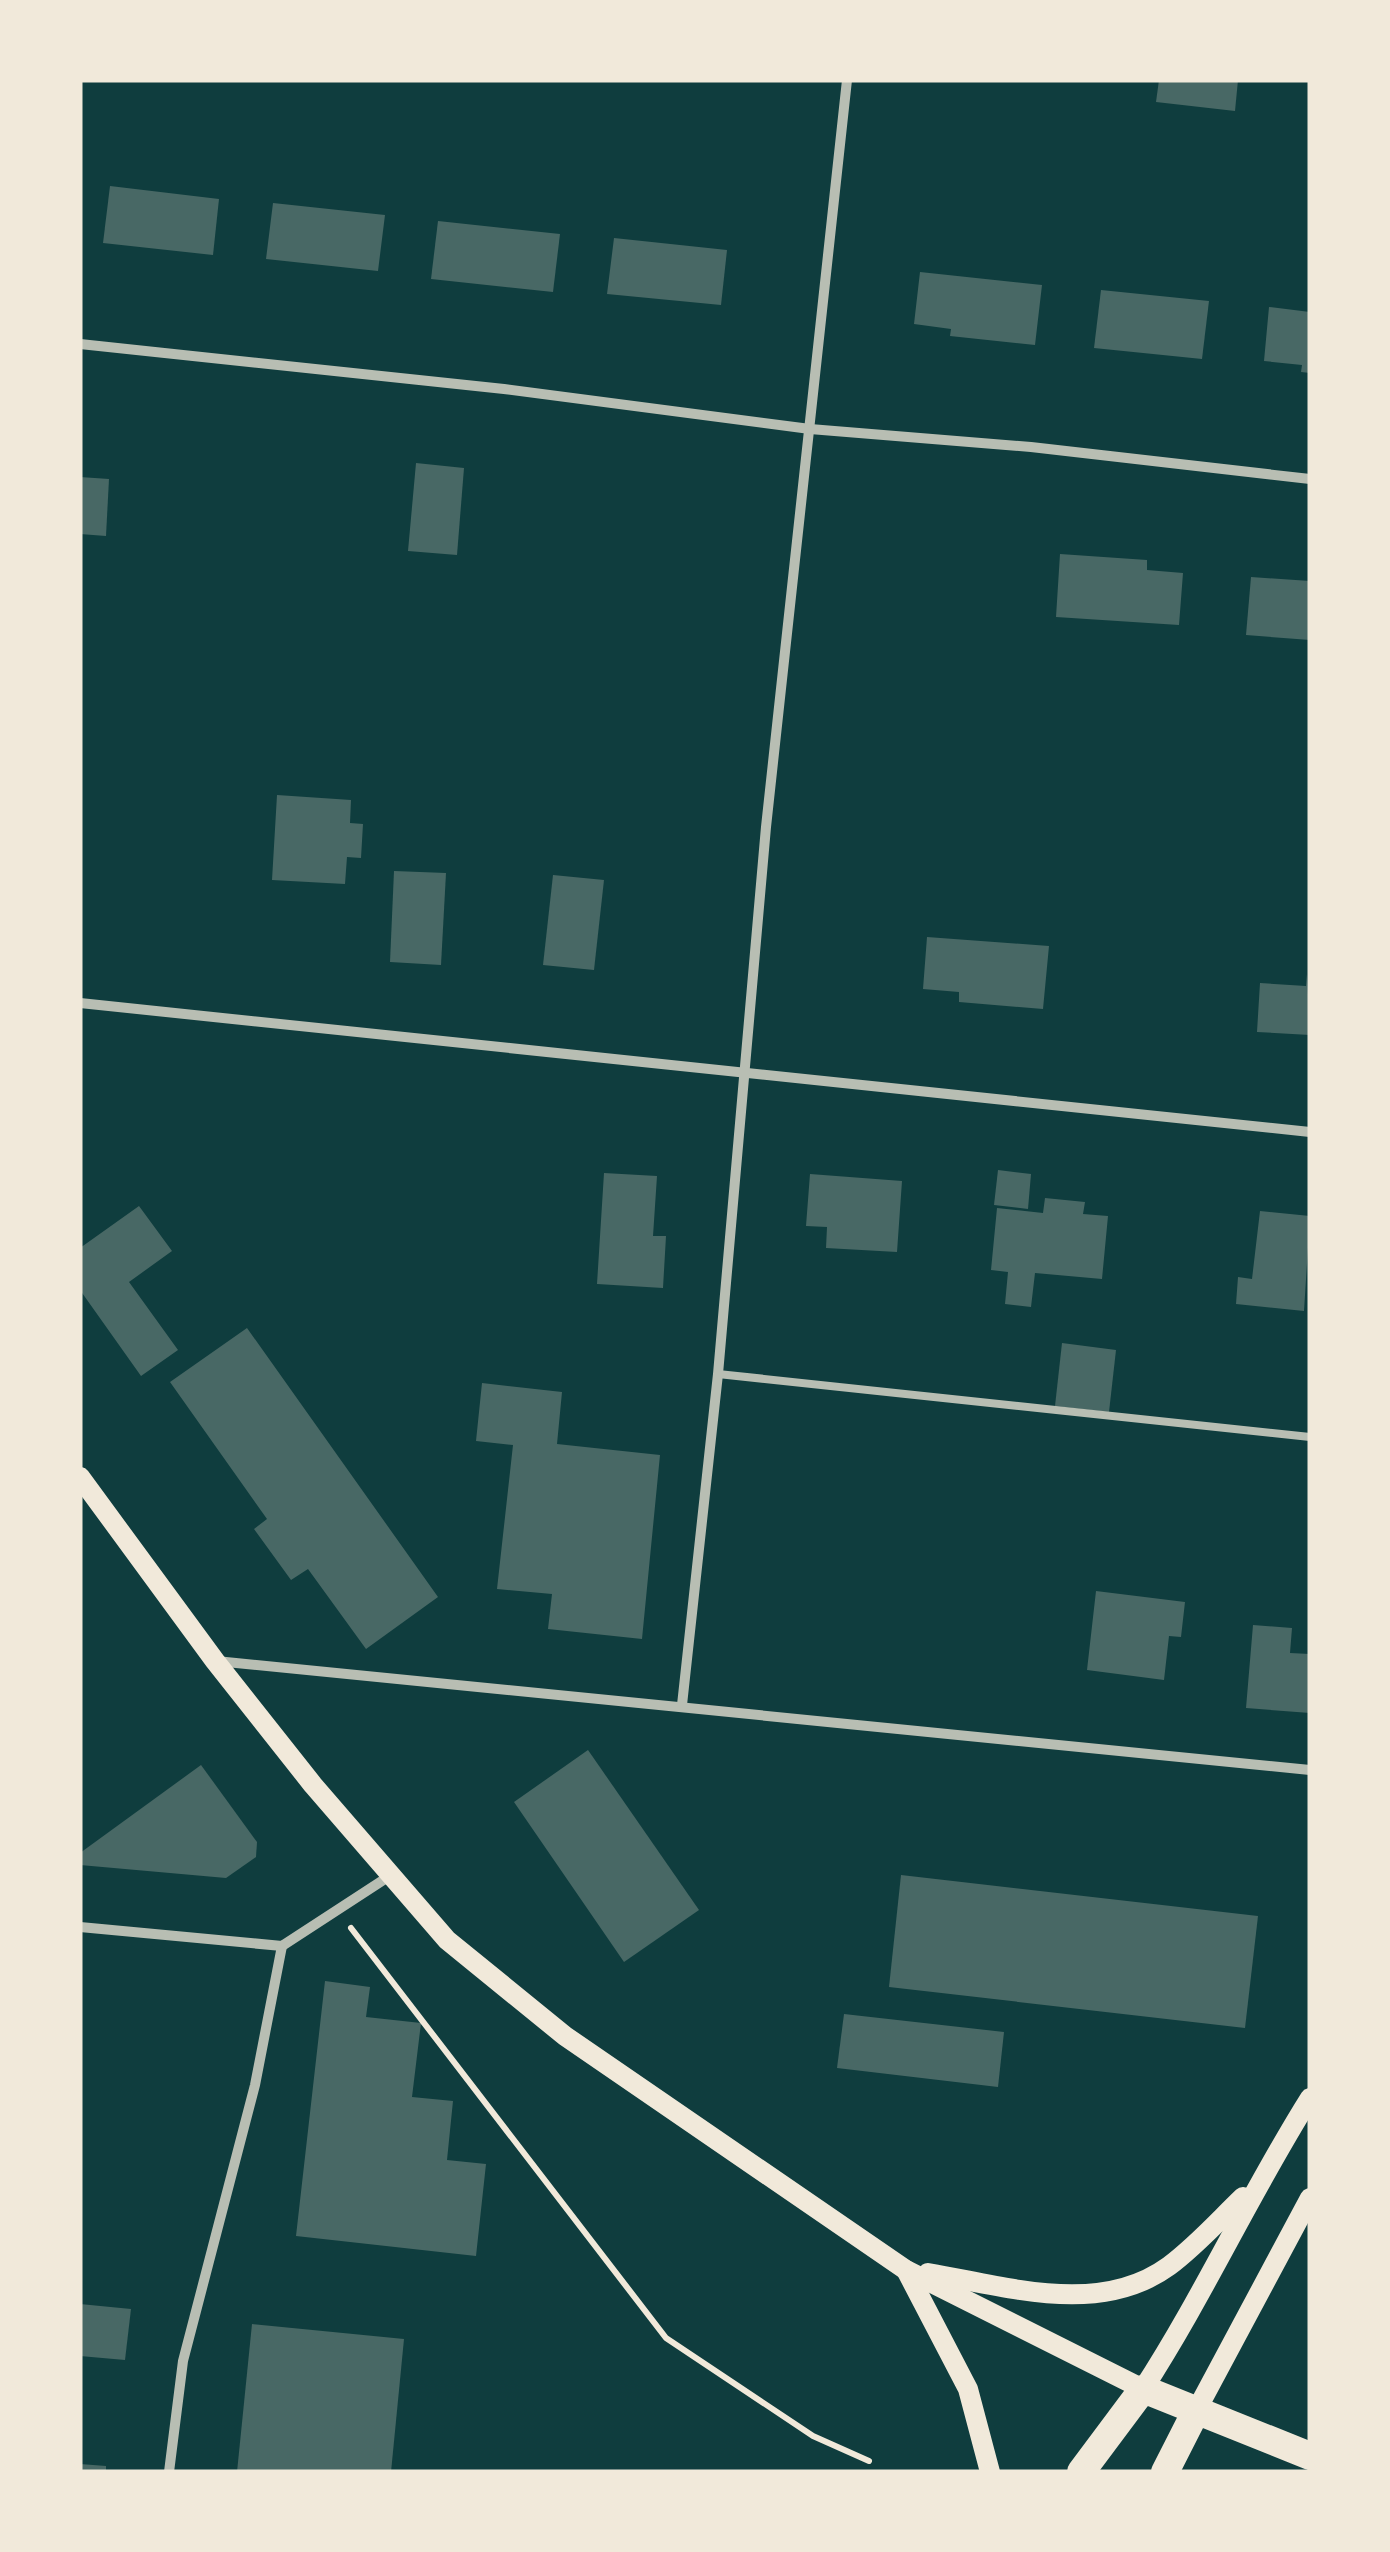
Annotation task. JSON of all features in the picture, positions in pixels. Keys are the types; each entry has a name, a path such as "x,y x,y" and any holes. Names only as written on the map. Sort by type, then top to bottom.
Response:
{"highway":[{"path":"1081,2472 1143,2389 1310,2456"},
{"path":"1165,2472 1195,2413"}],"main road":[{"path":"80,1477 215,1661 447,1940 565,2036 906,2270 1143,2389 1187,2321 1256,2185 1310,2098"},
{"path":"906,2270 1061,2294 1126,2288 1168,2267 1256,2185"},
{"path":"1195,2413 1310,2198"},
{"path":"906,2270 968,2390 990,2472"}],"street":[{"path":"682,1705 847,80"},
{"path":"80,344 504,389 810,429 1032,447 1310,479"},
{"path":"80,1003 1310,1132"},
{"path":"215,1661 1310,1770"},
{"path":"80,1927 282,1946 391,1875"},
{"path":"169,2472 183,2361 254,2085 282,1946"}],"lane":[{"path":"718,1374 1310,1437"}],"path":[{"path":"337,1911 666,2338 813,2436 869,2461"}],"building":[{"path":"1159,80 1238,80 1235,111 1156,102"},
{"path":"110,186 219,199 213,255 103,243"},
{"path":"273,203 385,215 378,271 266,259"},
{"path":"438,221 560,234 553,292 431,279"},
{"path":"614,238 727,250 721,305 607,294"},
{"path":"920,272 1042,285 1035,345 950,336 951,329 914,324"},
{"path":"1101,290 1209,301 1202,359 1094,348"},
{"path":"1269,307 1310,312 1310,373 1301,372 1302,365 1264,361"},
{"path":"416,463 464,468 457,555 408,551"},
{"path":"80,477 109,479 106,536 80,534"},
{"path":"1060,554 1147,560 1147,570 1183,573 1179,625 1056,617"},
{"path":"1251,577 1310,581 1310,640 1246,635"},
{"path":"277,795 351,800 350,823 363,824 361,858 347,857 345,884 272,880"},
{"path":"394,871 446,873 441,965 390,962"},
{"path":"553,875 604,880 594,970 543,965"},
{"path":"927,937 1049,946 1043,1009 959,1002 959,992 923,989"},
{"path":"1307,974 1310,1035 1257,1032 1260,983 1306,986"},
{"path":"998,1170 1031,1174 1028,1209 994,1205"},
{"path":"604,1173 657,1176 653,1236 666,1236 663,1288 597,1284"},
{"path":"810,1174 902,1181 897,1252 826,1248 827,1227 806,1226"},
{"path":"1045,1198 1085,1202 1083,1214 1108,1216 1102,1279 1035,1273 1031,1307 1005,1304 1008,1272 991,1270 997,1208 1043,1213"},
{"path":"139,1206 172,1251 129,1282 178,1350 141,1376 80,1290 80,1248"},
{"path":"1260,1211 1310,1216 1304,1311 1236,1304 1238,1277 1252,1279"},
{"path":"247,1328 438,1597 366,1649 308,1569 291,1580 254,1529 267,1519 170,1382"},
{"path":"1062,1343 1116,1350 1109,1412 1055,1406"},
{"path":"482,1383 562,1392 557,1444 660,1455 642,1639 548,1629 552,1594 497,1589 513,1445 476,1441"},
{"path":"1096,1591 1185,1602 1181,1637 1169,1636 1164,1680 1087,1670"},
{"path":"1253,1625 1292,1628 1290,1653 1310,1654 1310,1713 1246,1708"},
{"path":"588,1750 699,1910 624,1962 514,1802"},
{"path":"201,1765 257,1842 256,1857 226,1878 80,1865 80,1853"},
{"path":"901,1875 1258,1916 1245,2028 889,1987"},
{"path":"325,1981 370,1987 366,2017 421,2023 412,2097 453,2101 447,2160 486,2164 476,2256 296,2236"},
{"path":"844,2014 1004,2032 998,2087 837,2068"},
{"path":"80,2304 131,2309 125,2360 80,2356"},
{"path":"252,2324 404,2339 391,2472 237,2472"},
{"path":"80,2464 106,2466 106,2472 80,2472"}]}
